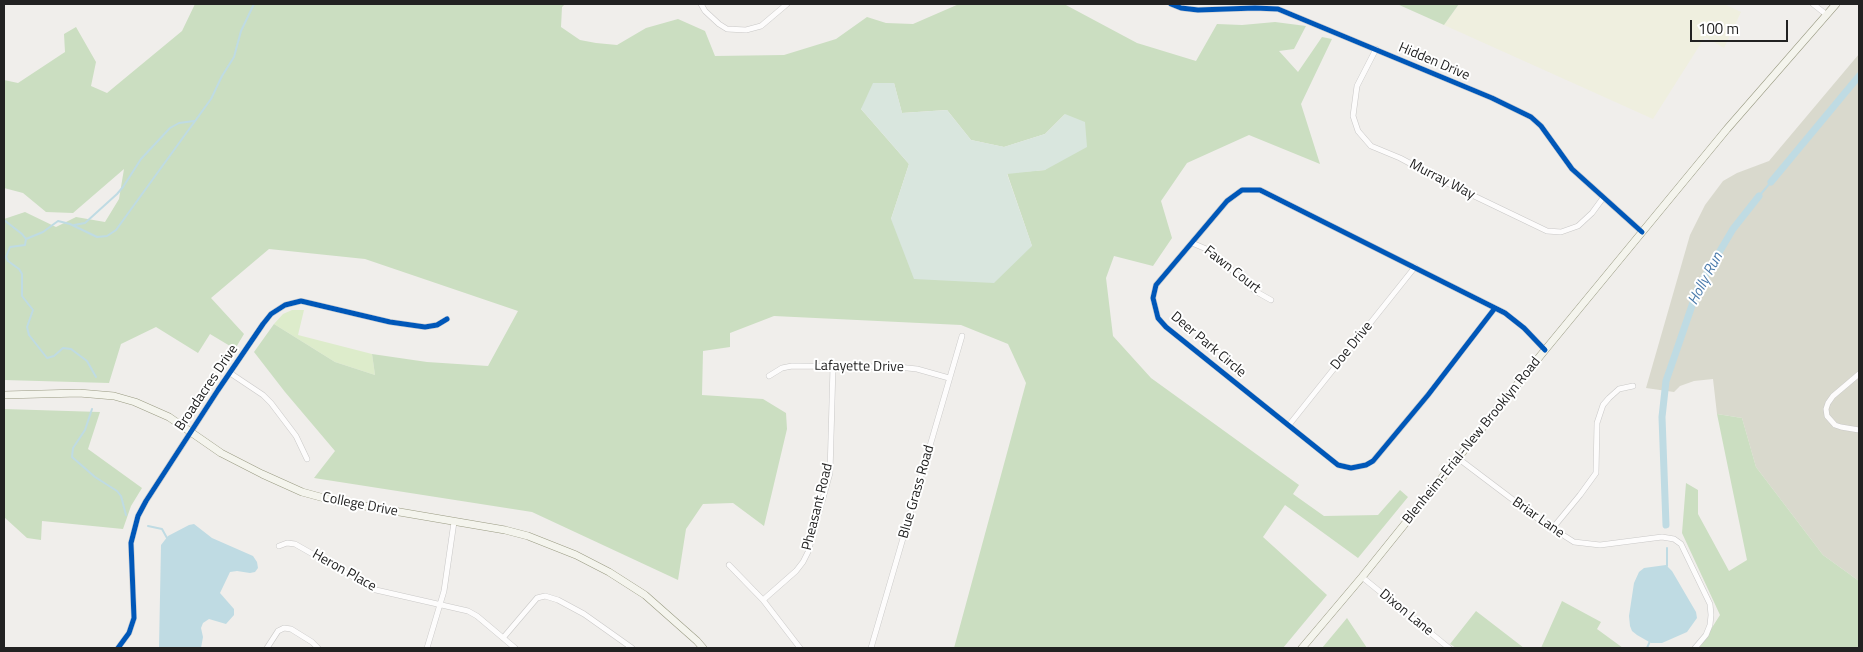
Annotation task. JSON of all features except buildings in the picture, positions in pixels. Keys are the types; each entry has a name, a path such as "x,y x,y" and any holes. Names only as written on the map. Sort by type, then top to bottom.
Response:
{"main road":[{"name":"Blenheim-Erial-New Brooklyn Road","path":"1302,648 1459,459 1545,350 1727,129 1836,4"},
{"name":"College Drive","path":"4,395 79,393 114,396 135,402 169,417 220,452 302,492 335,501 505,530 528,536 576,554 645,595 703,648"}],"street":[{"path":"701,4 704,11 727,29 746,30 761,26 787,4"},
{"name":"Hidden Drive","path":"1171,4 1181,8 1198,10 1255,8 1278,10 1376,49 1531,117 1547,133 1572,169 1642,232"},
{"path":"1814,4 1827,15"},
{"name":"Murray Way","path":"1376,49 1357,86 1353,116 1358,131 1371,146 1400,158 1547,231 1561,232 1578,226 1603,198"},
{"name":"Deer Park Circle","path":"1495,308 1428,395 1373,461 1366,465 1351,468 1338,465 1166,327 1158,318 1153,298 1156,285 1235,194 1242,190 1260,190 1505,313 1524,328 1545,350"},
{"name":"Fawn Court","path":"1192,242 1210,251 1255,291 1271,300"},
{"name":"Doe Drive","path":"1289,425 1415,268"},
{"name":"Broadacres Drive","path":"118,648 129,633 134,618 131,543 138,516 191,432 271,314 284,305 296,301 308,302 390,322 425,327 437,325 447,319"},
{"name":"Blue Grass Road","path":"871,648 876,639 962,336"},
{"name":"Lafayette Drive","path":"769,376 787,366 833,366 917,369 949,378"},
{"name":"Pheasant Road","path":"763,600 796,571 808,552 830,472 833,366"},
{"path":"230,373 271,402 296,436 307,459"},
{"path":"1859,374 1833,396 1826,410 1827,416 1835,425 1859,430"},
{"path":"1552,529 1580,496 1596,473 1597,423 1603,405 1619,389 1633,386"},
{"name":"Briar Lane","path":"1459,459 1552,529 1574,542 1600,546 1659,537 1674,538 1681,544 1710,604 1712,615 1710,625 1706,635 1695,648"},
{"path":"427,648 441,605 454,522"},
{"name":"Heron Place","path":"279,546 287,543 295,544 376,590 473,613 515,648"},
{"path":"729,565 763,600 800,648"},
{"name":"Dixon Lane","path":"1362,577 1449,648"},
{"path":"503,638 538,598 545,596 558,600 584,614 632,648"},
{"path":"267,648 278,631 284,628 291,629 318,648"}],"shaded area":[{"path":"1859,54 1859,581 1823,555 1756,467 1742,418 1717,414 1713,379 1694,381 1680,386 1674,392 1646,388 1690,235 1705,205 1723,181 1737,173 1769,161"},
{"path":"873,83 894,83 902,113 947,110 971,140 1004,147 1045,134 1065,114 1085,122 1087,147 1045,170 1007,174 1032,246 994,283 914,279 891,219 909,164 861,109"}],"green space":[{"path":"195,4 565,4 562,7 561,27 580,40 617,45 646,28 678,19 705,31 715,56 784,55 836,39 867,17 886,23 913,24 959,4 1064,4 1137,43 1196,61 1217,24 1242,25 1275,22 1306,26 1294,49 1279,51 1298,72 1322,37 1332,39 1301,104 1320,164 1249,135 1187,163 1161,201 1172,238 1153,266 1114,256 1106,278 1113,336 1151,378 1299,485 1293,494 1324,516 1378,515 1400,490 1408,497 1358,558 1285,505 1263,537 1327,595 1283,648 954,648 1026,383 1008,344 961,325 774,316 730,333 730,347 703,351 702,395 763,399 786,413 787,429 764,526 733,503 703,504 686,529 678,580 532,512 314,478 335,451 254,352 274,324 335,362 375,375 372,354 427,362 488,366 518,311 365,259 269,249 211,298 244,334 235,349 210,334 198,353 156,327 121,344 109,383 4,380 4,219 25,212 56,227 76,217 105,222 119,199 124,169 73,213 46,212 23,193 4,188 4,80 18,83 65,52 64,34 76,27 96,62 91,86 107,93 182,31","holes":["894,83 902,113 947,110 971,140 1004,147 1045,134 1065,114 1045,170 1007,173 1032,246 891,219 909,164 861,109"]},
{"path":"1397,4 1459,4 1444,25"},
{"path":"1459,4 1724,4 1741,12 1724,48 1705,37 1653,119 1444,25"},
{"path":"292,310 304,310 298,335 372,354 375,375 335,362 274,324 283,314"},
{"path":"4,409 100,412 88,449 142,488 131,506 123,529 42,521 41,540 27,538 4,517"},
{"path":"1717,414 1742,418 1756,467 1823,555 1859,581 1859,648 1699,648 1720,615 1682,533 1686,483 1698,490 1698,514 1729,571 1747,560"},
{"path":"1562,601 1601,622 1597,629 1623,648 1541,648"},
{"path":"1476,611 1524,648 1456,648 1450,644"},
{"path":"1347,618 1367,648 1322,648"}],"water":[{"path":"194,524 212,538 253,556 258,568 255,572 250,573 230,572 220,593 234,609 234,615 226,624 209,619 203,623 201,628 203,637 201,648 159,648 161,545 168,536"},
{"path":"1666,565 1672,571 1696,612 1697,618 1687,632 1662,643 1651,643 1632,631 1630,626 1629,616 1634,583 1639,572 1644,568"}],"waterway":[{"path":"26,239 43,232 58,221 70,224 97,237 107,236 116,230 211,99 234,57 241,31 254,4"},
{"name":"Holly Run","path":"1771,182 1859,76"},
{"path":"74,225 85,223 117,194 141,159 170,128 179,123 194,121"},
{"name":"Holly Run","path":"1759,196 1771,182"},
{"name":"Holly Run","path":"1666,525 1662,417 1666,381 1698,288 1733,229 1759,196"},
{"path":"4,220 26,239"},
{"path":"26,239 25,245 10,247 6,257 22,274 22,296 33,310 27,327 29,335 47,358 54,356 63,348 71,349 87,361 96,377"},
{"path":"92,409 85,430 73,448 72,457 95,477 117,491 121,496 126,515"},
{"path":"148,526 162,529 167,538"},
{"name":"Holly Run","path":"1667,548 1667,566"},
{"name":"Holly Run","path":"1647,648 1650,641"}],"cycle path":[{"path":"1171,4 1181,8 1198,10 1278,9 1492,98 1531,117 1541,126 1572,169 1642,232"},
{"path":"1495,308 1428,395 1373,461 1366,465 1351,468 1338,465 1166,327 1158,318 1153,298 1156,285 1227,201 1242,190 1260,190 1505,313 1524,328 1545,350"},
{"path":"118,648 129,633 134,618 131,543 138,516 218,390 271,314 285,305 301,301 390,322 425,327 437,325 447,319"}]}
